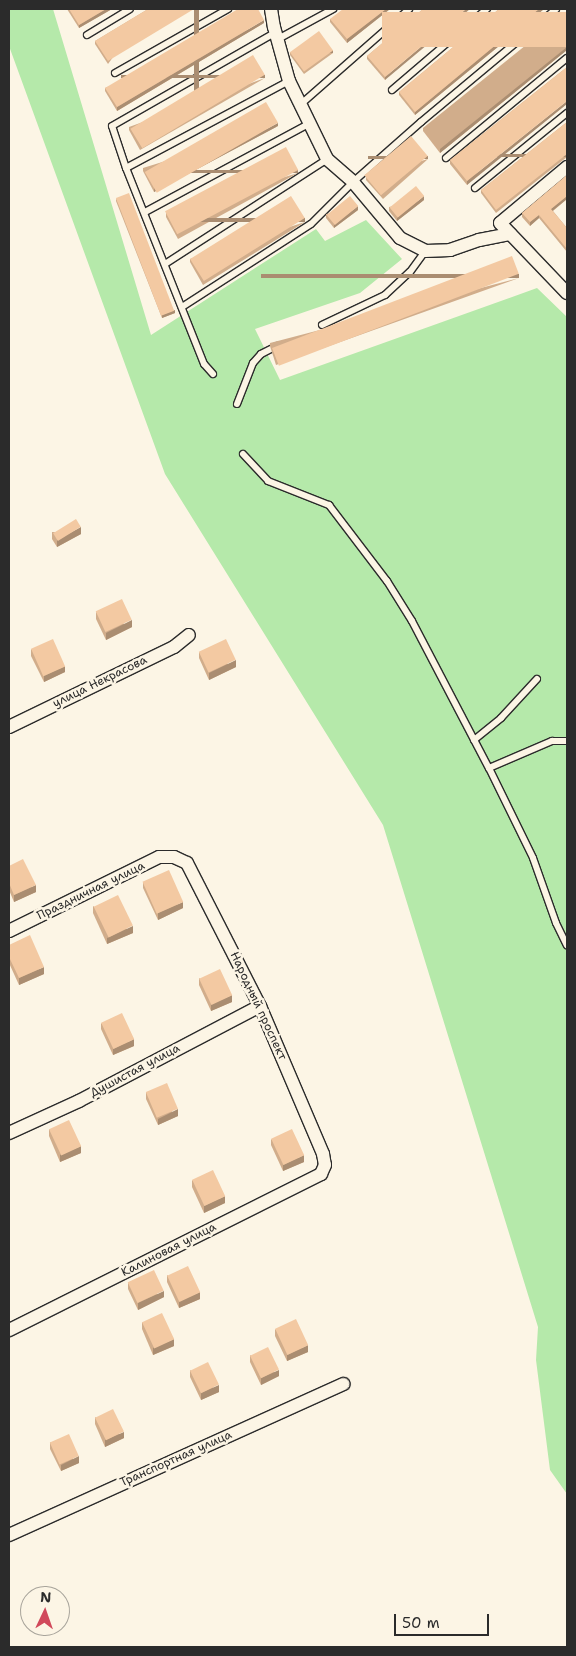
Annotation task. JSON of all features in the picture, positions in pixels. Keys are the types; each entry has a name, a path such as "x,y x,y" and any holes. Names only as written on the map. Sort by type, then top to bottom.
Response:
{"street":[{"path":"272,9 289,81 327,159 353,182 400,238 425,251 450,250 480,240 510,234"},
{"path":"567,167 500,223 567,293"},
{"name":"улица Некрасова","path":"9,727 174,647 189,635"},
{"name":"Праздничная улица","path":"9,931 159,857 174,857"},
{"name":"Народный проспект","path":"174,857 187,863 260,1006 323,1154 325,1165"},
{"name":"Душистая улица","path":"9,1134 79,1101 260,1006"},
{"name":"Калиновая улица","path":"9,1330 321,1174 325,1165"},
{"name":"Транспортная улица","path":"9,1535 344,1384"}],"lane":[{"path":"87,35 130,9"},
{"path":"115,73 228,9"},
{"path":"213,374 204,364 126,168 112,126 277,36 333,9"},
{"path":"301,104 409,9"},
{"path":"392,90 487,9"},
{"path":"182,307 311,224 353,182 556,9"},
{"path":"446,158 567,58"},
{"path":"126,168 289,81"},
{"path":"475,188 567,113"},
{"path":"145,212 310,122"},
{"path":"165,264 327,159"},
{"path":"314,329 385,295 410,272 425,251"},
{"path":"237,404 253,363 260,354 287,342"},
{"path":"242,454 268,482 329,505 387,581 412,621 489,768 532,858 556,923 567,946"},
{"path":"474,740 502,718 537,679"},
{"path":"489,768 552,741 567,741"}],"green space":[{"path":"9,9 53,9 151,335 316,229 325,241 366,220 402,259 360,293 255,329 280,380 537,288 567,317 567,1494 550,1470 536,1360 538,1327 383,825 165,474 9,46"}],"building":[{"path":"69,9 106,9 79,25"},
{"path":"148,9 194,9 108,61 95,41"},
{"path":"238,9 258,9 264,20 117,107 105,88"},
{"path":"343,9 386,9 347,39 330,19"},
{"path":"423,9 466,9 385,77 367,56"},
{"path":"499,9 539,9 415,112 399,92"},
{"path":"382,12 567,12 567,47 382,47"},
{"path":"319,31 333,50 304,72 290,52"},
{"path":"253,55 265,75 142,148 130,129"},
{"path":"567,67 567,101 467,181 450,160"},
{"path":"266,102 278,123 157,193 145,172"},
{"path":"567,122 567,154 496,210 481,190"},
{"path":"411,136 428,156 381,195 364,175"},
{"path":"286,147 298,170 177,234 165,211"},
{"path":"567,175 567,196 551,209 567,228 567,249 539,215 530,222 522,213"},
{"path":"416,186 424,196 398,217 390,207"},
{"path":"129,193 174,311 161,316 116,198"},
{"path":"291,196 305,218 204,281 190,259"},
{"path":"350,196 358,206 335,225 327,215"},
{"path":"512,256 519,274 279,366 272,348"},
{"path":"76,519 81,527 58,541 53,533"},
{"path":"122,599 132,620 105,632 96,611"},
{"path":"53,639 65,666 43,676 31,649"},
{"path":"226,639 236,660 209,673 199,652"},
{"path":"23,859 36,885 14,895 9,883 9,866"},
{"path":"169,870 183,902 157,914 143,882"},
{"path":"118,895 133,926 109,937 94,907"},
{"path":"30,935 44,967 19,978 9,957 9,945"},
{"path":"220,969 232,995 211,1005 199,979"},
{"path":"122,1013 134,1039 113,1049 101,1023"},
{"path":"167,1083 178,1109 157,1118 146,1092"},
{"path":"69,1120 81,1146 61,1156 49,1129"},
{"path":"292,1129 304,1155 283,1165 271,1139"},
{"path":"213,1170 225,1196 204,1206 192,1180"},
{"path":"188,1266 200,1292 179,1302 167,1276"},
{"path":"154,1270 164,1291 137,1303 128,1282"},
{"path":"162,1313 174,1339 154,1349 142,1322"},
{"path":"296,1319 308,1345 287,1355 275,1329"},
{"path":"268,1347 279,1369 261,1378 250,1356"},
{"path":"208,1362 219,1384 201,1393 190,1371"},
{"path":"113,1409 124,1431 106,1440 95,1418"},
{"path":"69,1434 79,1456 60,1464 50,1443"}]}
